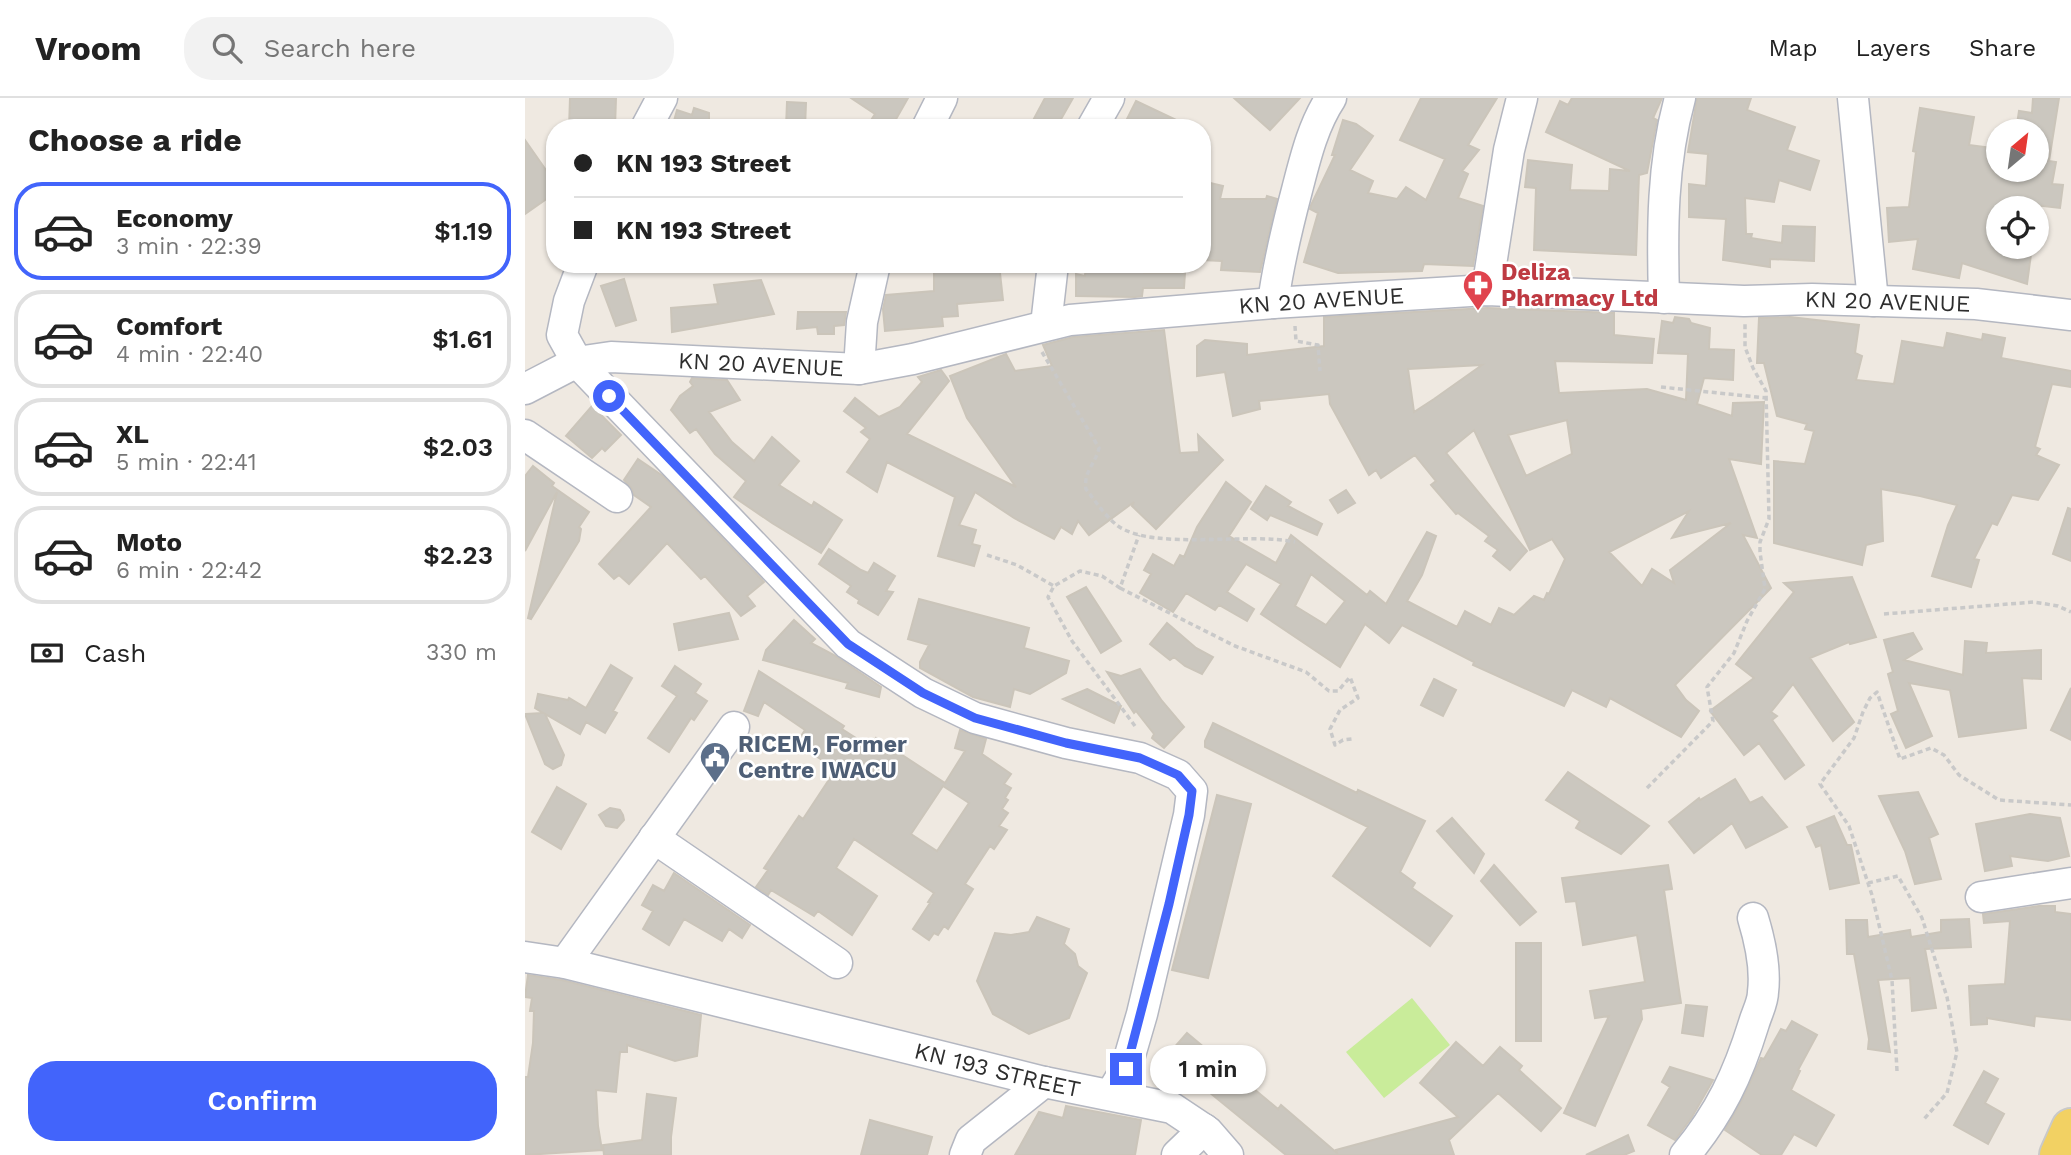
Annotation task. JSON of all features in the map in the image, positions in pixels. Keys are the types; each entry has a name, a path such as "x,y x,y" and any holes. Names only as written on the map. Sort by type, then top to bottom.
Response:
{"main road":[{"path":"2059,1155 2071,1128"}],"street":[{"path":"650,119 661,98"},
{"path":"932,119 942,98"},
{"path":"1097,119 1109,98"},
{"path":"1283,303 1279,259 1303,167 1321,113 1331,98"},
{"path":"1487,290 1509,150 1522,98"},
{"path":"1664,298 1662,219 1671,130 1680,98"},
{"path":"1853,98 1873,301"},
{"path":"577,362 562,335 569,301 580,273"},
{"path":"859,369 862,322 873,273"},
{"path":"1036,328 1051,273"},
{"name":"KN 20 AVENUE","path":"525,389 577,362 611,357 859,369 913,359 1070,320 1487,290 1744,301 1812,299 1976,304 2071,315"},
{"name":"KN 193 STREET","path":"525,957 565,963 1044,1082 1111,1094 1126,1069 1142,1014 1189,815 1192,791 1178,775 1140,758 1066,743 975,718 923,693 848,644 577,362"},
{"path":"525,435 617,497"},
{"path":"565,963 734,727"},
{"path":"655,838 837,963"},
{"path":"1981,897 2071,883"},
{"path":"1685,1155 1728,1094 1746,1049 1763,993 1761,944 1753,918"},
{"path":"965,1155 971,1140 1044,1082"},
{"path":"1111,1094 1172,1108 1204,1129 1228,1155"},
{"path":"1177,1155 1204,1129"}],"path":[{"path":"1647,788 1713,721 1707,687 1734,653 1747,621 1765,589 1760,542 1769,519 1767,398 1745,347 1744,301"},
{"path":"1283,303 1296,341 1318,345 1319,371"},
{"path":"1036,328 1042,353 1099,448 1099,453 1087,473 1086,489 1108,518 1121,528 1139,535 1160,538 1276,538 1295,542"},
{"path":"1661,387 1767,398"},
{"path":"1120,588 1139,535"},
{"path":"987,555 1017,565 1054,586"},
{"path":"1135,726 1072,641 1048,597 1054,586 1080,571 1102,576 1120,588 1235,646 1306,672 1329,691 1338,691 1350,677 1358,698 1340,710 1330,729 1335,745 1342,740 1352,739"},
{"path":"1884,614 2034,602 2058,606 2071,612"},
{"path":"1897,1071 1892,980 1868,883 1849,827 1820,784 1854,738 1870,698 1877,692 1900,759 1931,748 1944,755 1959,775 1999,800 2071,805"},
{"path":"1868,883 1898,876 1922,918 1947,997 1957,1052 1947,1093 1924,1119"}],"green space":[{"path":"1412,998 1450,1045 1384,1098 1346,1052"}],"building":[{"path":"570,98 616,98 615,119 569,119"},
{"path":"851,98 908,98 896,119 872,119 875,114"},
{"path":"1045,98 1073,98 1061,119 1034,119"},
{"path":"1234,98 1300,98 1270,130"},
{"path":"1421,98 1497,98 1468,145 1479,150 1462,171 1468,174 1458,198 1483,206 1473,266 1424,264 1422,271 1338,273 1304,262 1318,213 1310,209 1311,205 1335,155 1332,155 1343,120 1356,124 1373,136 1350,170 1373,181 1368,193 1397,199 1406,187 1426,200 1445,159 1400,140"},
{"path":"1572,98 1662,98 1653,118 1657,120 1647,173 1639,175 1636,255 1534,250 1536,188 1525,187 1528,160 1572,165 1570,190 1609,191 1610,169 1630,171 1546,132 1560,101 1568,105"},
{"path":"1697,98 1751,98 1747,110 1795,127 1787,150 1819,161 1810,190 1779,180 1774,202 1745,198 1746,234 1752,234 1751,238 1782,243 1783,226 1815,227 1814,261 1770,259 1770,267 1723,260 1726,219 1689,217 1689,184 1706,186 1708,154 1688,152"},
{"path":"2033,98 2059,98 2049,161 2049,119 2018,119 2019,111 2032,113"},
{"path":"1136,101 1174,119 1127,119"},
{"path":"787,102 806,103 805,119 786,119"},
{"path":"694,108 709,113 709,119 674,119 677,110 692,115"},
{"path":"1920,108 1974,117 1969,145 1986,147 1986,182 2049,182 2049,161 2056,162 2052,184 2063,185 2060,208 2049,207 2049,196 1986,196 1986,259 2030,259 2027,284 1962,263 1959,278 1913,269 1918,239 1889,242 1887,208 1909,207 1916,152 1913,151"},
{"path":"525,140 546,170 546,199 525,214"},
{"path":"1211,183 1223,186 1220,199 1266,199 1267,196 1277,199 1260,272 1221,270 1222,261 1211,260"},
{"path":"934,273 1000,273 1003,300 957,304 958,316 942,317 943,326 885,331 883,309 886,295 934,291"},
{"path":"1085,273 1185,273 1184,288 1143,288 1142,296 1135,297 1076,296 1076,274 1085,276"},
{"path":"624,279 636,320 616,326 601,286"},
{"path":"761,280 774,314 672,332 671,308 718,304 714,285"},
{"path":"1487,308 1614,313 1614,335 1654,339 1652,363 1555,361 1559,393 1647,389 1686,400 1688,354 1658,353 1662,321 1673,323 1675,317 1689,319 1691,323 1710,328 1709,349 1734,350 1733,380 1704,378 1697,404 1732,416 1733,403 1764,402 1761,464 1729,459 1757,538 1743,535 1771,588 1675,685 1699,711 1681,737 1610,698 1606,707 1572,690 1564,706 1473,665 1474,662 1402,625 1389,643 1365,624 1340,667 1261,614 1281,584 1246,564 1227,592 1254,609 1247,621 1219,605 1215,610 1186,593 1173,612 1140,593 1151,574 1144,570 1153,554 1174,566 1180,555 1184,557 1197,527 1226,482 1251,502 1229,536 1276,563 1291,535 1367,595 1370,591 1386,604 1427,532 1436,536 1422,575 1407,601 1457,627 1465,611 1491,625 1499,608 1514,615 1534,596 1544,600 1547,593 1549,594 1565,559 1552,539 1530,550 1474,430 1446,453 1527,551 1510,570 1493,556 1498,550 1485,541 1489,536 1456,514 1431,485 1436,481 1415,455 1381,478 1376,470 1369,475 1330,404 1329,394 1259,401 1260,409 1233,416 1225,372 1197,376 1197,346 1205,340 1247,344 1247,355 1324,346 1324,317","holes":["1482,365 1414,412 1408,369","1567,420 1572,454 1526,476 1508,435","1689,511 1672,538 1731,523 1670,570 1674,583 1652,569 1642,586 1609,552","1311,574 1345,601 1326,625 1295,606"]},
{"path":"798,312 846,312 844,325 834,326 834,334 818,334 817,327 797,329"},
{"path":"1790,317 1859,325 1855,353 1862,356 1856,380 1894,384 1902,341 1944,348 1947,333 1982,340 1983,334 2005,338 2001,358 2071,371 2071,387 2052,384 2035,447 2040,449 2036,455 2059,465 2038,500 2012,495 1997,525 1992,523 1974,559 1979,560 1971,587 1932,576 1957,505 1920,496 1881,489 1883,541 1866,545 1862,565 1774,543 1774,461 1805,464 1814,431 1805,429 1807,424 1777,416 1764,363 1757,363 1759,318"},
{"path":"1164,330 1180,453 1199,452 1198,435 1223,460 1156,529 1132,506 1134,502 1089,535 1078,521 1072,534 1061,527 1054,539 1014,518 975,492 959,525 976,530 972,544 980,546 974,566 938,556 955,497 887,462 877,492 847,472 870,439 861,432 866,428 844,411 855,398 879,417 900,407 922,382 918,377 941,370 949,381 907,434 1016,487 967,418 950,376 1006,354 1015,371 1052,366 1043,345 1073,337"},
{"path":"692,378 727,380 740,400 709,412 732,442 754,461 772,437 799,461 779,485 812,506 814,502 842,520 821,553 734,497 746,481 715,454 696,429 690,433 671,410 680,396 693,386 690,382"},
{"path":"592,406 621,435 605,451 602,448 592,458 566,436"},
{"path":"638,459 663,476 764,582 747,596 755,606 741,616 705,576 701,579 667,543 629,584 619,575 614,579 599,564 651,507 634,495 624,480"},
{"path":"533,466 554,483 552,486 589,512 579,527 579,541 531,619 528,618 557,492 525,551 525,476"},
{"path":"1266,486 1291,502 1288,506 1322,524 1317,535 1270,515 1267,520 1251,509"},
{"path":"1346,490 1355,503 1338,513 1330,500"},
{"path":"2068,508 2071,509 2071,561 2053,554"},
{"path":"829,549 868,573 874,563 895,576 886,591 893,592 878,615 858,603 859,600 847,592 851,586 819,564"},
{"path":"1852,577 1876,637 1850,644 1849,642 1810,658 1854,722 1833,741 1793,684 1771,712 1777,716 1772,720 1804,765 1785,779 1759,743 1744,755 1710,711 1754,678 1736,664 1794,592 1784,583"},
{"path":"1086,587 1121,641 1101,653 1067,597"},
{"path":"919,599 1029,628 1024,648 1069,661 1066,673 1030,694 1014,689 1010,707 973,697 920,668 920,662 929,645 908,639"},
{"path":"729,613 738,639 679,650 674,624"},
{"path":"794,620 815,639 811,643 881,687 879,697 846,688 848,683 763,660 766,650"},
{"path":"1167,623 1196,648 1213,657 1202,674 1174,657 1170,660 1150,644"},
{"path":"1913,633 1922,649 1904,660 1963,675 1965,641 1987,643 1986,653 2041,650 2041,679 2022,678 2026,728 1959,737 1950,690 1909,683 1932,736 1906,748 1891,714 1898,711 1888,674 1893,672 1884,640"},
{"path":"611,665 632,678 613,711 617,713 605,733 586,722 580,734 545,714 564,755 561,765 553,769 545,764 525,714 543,713 535,708 538,694 568,700 569,698 586,708"},
{"path":"675,666 701,684 695,693 707,701 694,720 691,718 669,752 648,738 677,696 662,686"},
{"path":"1140,669 1184,727 1164,748 1152,738 1154,734 1136,711 1134,713 1107,672 1121,676"},
{"path":"759,671 844,726 842,729 870,747 876,738 945,783 965,751 955,748 960,730 986,739 982,754 1011,774 1004,784 1011,788 1002,809 1008,813 999,826 1007,830 994,849 990,846 965,884 973,889 948,929 944,926 938,935 934,933 929,940 913,929 934,893 854,839 836,868 877,896 852,935 818,911 814,916 771,890 768,895 756,887 768,870 764,868 799,816 803,819 834,772 825,766 827,763 796,744 805,730 764,702 758,716 744,711","holes":["943,786 969,803 937,851 911,834"]},
{"path":"1434,679 1456,690 1443,716 1421,705"},
{"path":"2071,688 2071,740 2051,730"},
{"path":"1087,689 1121,706 1114,723 1063,699"},
{"path":"1213,723 1357,793 1358,790 1425,821 1400,872 1415,883 1412,888 1452,916 1430,946 1333,876 1368,827 1205,747"},
{"path":"1568,772 1649,826 1621,854 1576,828 1580,821 1546,800"},
{"path":"1735,779 1750,803 1762,797 1787,827 1746,848 1732,823 1694,853 1669,822 1699,798 1700,800"},
{"path":"557,787 586,804 561,849 532,832"},
{"path":"1918,792 1938,834 1929,838 1941,879 1915,884 1905,851 1879,796"},
{"path":"1217,795 1251,804 1208,978 1172,970"},
{"path":"610,808 620,810 623,815 624,820 617,828 606,826 599,815"},
{"path":"2030,814 2060,818 2069,856 2048,861 2010,856 2012,866 1985,871 1976,824"},
{"path":"1834,816 1847,845 1851,845 1859,883 1830,889 1821,845 1816,847 1807,827"},
{"path":"1452,818 1484,854 1474,873 1437,831"},
{"path":"1494,865 1536,912 1520,925 1481,881"},
{"path":"1668,865 1672,889 1664,890 1681,1003 1641,1009 1642,1019 1595,1126 1564,1113 1609,1016 1595,1018 1590,991 1645,982 1637,935 1583,945 1576,901 1566,902 1562,878"},
{"path":"674,873 750,925 742,938 729,929 722,941 684,919 669,945 643,929 653,911 642,905 653,885 664,891"},
{"path":"2055,906 2055,912 2071,914 2071,1020 2035,1016 2034,1026 1987,1018 1987,1024 1971,1025 1969,986 2005,984 2010,921 1984,923 1983,914"},
{"path":"1037,917 1069,929 1064,944 1075,954 1078,966 1087,973 1069,1018 1029,1034 993,1014 977,981 995,933 1011,935 1029,932"},
{"path":"1969,919 1971,947 1925,949 1936,1008 1912,1011 1910,978 1878,980 1890,1052 1868,1049 1869,1039 1854,954 1847,954 1846,920 1867,920 1868,937 1910,930 1911,937 1941,932 1941,920"},
{"path":"1516,943 1541,943 1541,1041 1516,1041"},
{"path":"528,975 562,980 701,1015 697,1056 675,1061 627,1045 627,1052 620,1052 616,1092 596,1090 602,1150 525,1155 525,1077 528,1077 533,1043 534,1011 530,1011 532,998 525,997"},
{"path":"1686,1005 1707,1007 1703,1036 1682,1033"},
{"path":"1792,1021 1817,1035 1798,1070 1800,1071 1791,1090 1834,1115 1816,1146 1794,1134 1781,1155 1762,1155 1725,1130 1761,1058 1764,1059 1781,1029 1786,1031"},
{"path":"1187,1033 1278,1109 1281,1105 1337,1153 1336,1150 1458,1117 1420,1083 1456,1042 1483,1066 1500,1047 1522,1066 1519,1070 1561,1108 1541,1131 1498,1093 1449,1140 1454,1155 1286,1155 1166,1057"},
{"path":"1670,1067 1713,1080 1675,1140 1648,1125 1670,1087 1662,1082"},
{"path":"1984,1071 1998,1079 1985,1103 2004,1114 1988,1144 1954,1125"},
{"path":"647,1094 676,1098 671,1155 604,1155 603,1145 642,1140"},
{"path":"1066,1106 1141,1120 1135,1155 1015,1155 1039,1112 1063,1118"},
{"path":"870,1120 932,1137 927,1155 861,1155"},
{"path":"1628,1135 1634,1151 1624,1155 1586,1155"}],"place":[{"name":"Deliza Pharmacy Ltd","path":"1478,312"},
{"name":"RICEM, Former Centre IWACU","path":"715,784"}],"route":[{"path":"609,396 848,644 923,693 975,718 1066,743 1140,758 1178,775 1192,791 1169,904 1126,1069"}]}
